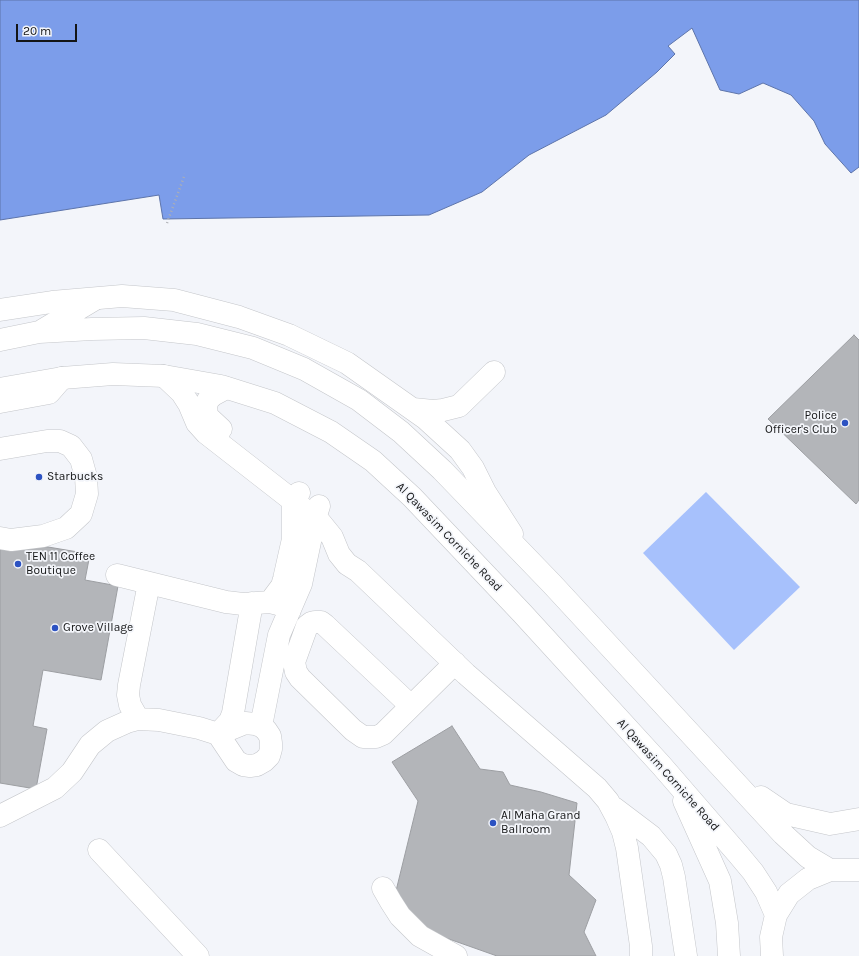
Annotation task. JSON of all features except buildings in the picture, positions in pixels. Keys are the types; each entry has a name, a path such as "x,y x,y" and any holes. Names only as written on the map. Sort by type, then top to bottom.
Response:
{"main road":[{"path":"0,310 52,302 122,296 174,300 239,318 289,335 347,363 425,418 460,450 473,468 500,517 536,568"},
{"path":"39,332 95,299"},
{"path":"0,340 39,332 92,329 144,328 197,334 253,348 304,369 359,400 401,432 442,470 536,568 783,834 808,858 830,870"},
{"path":"413,409 433,412 459,406 494,372"},
{"name":"Al Qawasim Corniche Road","path":"0,389 62,378 113,374 164,376 226,388 275,403 331,432 373,461 417,502 522,613 676,782 753,872 766,892 776,915"},
{"path":"164,376 182,393 189,404 197,423 206,433 317,511 327,510 339,526 358,571 455,663 597,788 610,806 623,832 627,848 641,946 641,956"},
{"path":"0,402 49,393 62,378"},
{"path":"226,388 213,395 208,400 206,406 208,416 297,496"},
{"path":"459,406 455,427 456,439 460,450"},
{"path":"0,449 47,441 60,441 71,446 81,459 86,477 88,494 81,514 66,528 43,536 11,540 0,538"},
{"path":"218,734 230,721 233,713 261,603 282,586 288,564 294,529 297,496"},
{"path":"261,726 279,635 301,584 317,511"},
{"path":"118,575 226,602 278,604 290,610"},
{"path":"138,719 130,705 128,695 149,583"},
{"path":"411,706 325,625 321,622 315,622 307,626 294,662 296,672 300,678 358,734 369,738 383,734 455,663"},
{"path":"0,816 55,788 72,772 83,753 98,737 117,726 138,719 187,725 218,734 245,723 254,724 261,726 266,730 270,736 271,749 264,761 257,765 243,765 236,761 218,734"},
{"path":"732,778 786,814 830,824 859,819"},
{"path":"676,782 720,881 727,924 729,956"},
{"path":"610,806 651,836 660,844 666,854 674,877 686,956"},
{"path":"99,850 198,956"},
{"path":"772,956 771,937 776,915 789,894 808,879 830,870 859,870"},
{"path":"384,888 400,916 420,936 456,956"}],"path":[{"path":"167,222 184,174"}],"shaded area":[{"path":"0,0 859,0 859,167 851,173 825,144 814,121 791,95 763,83 739,94 720,90 692,28 668,46 675,54 657,72 606,115 529,155 482,192 429,215 163,219 159,195 0,220"},
{"path":"706,492 800,587 734,650 643,553"}],"place":[{"name":"Police Officer's Club","path":"845,423"},
{"name":"Starbucks","path":"39,477"},
{"name":"TEN 11 Coffee Boutique","path":"18,564"},
{"name":"Grove Village","path":"55,628"},
{"name":"Al Maha Grand Ballroom","path":"493,823"}]}
